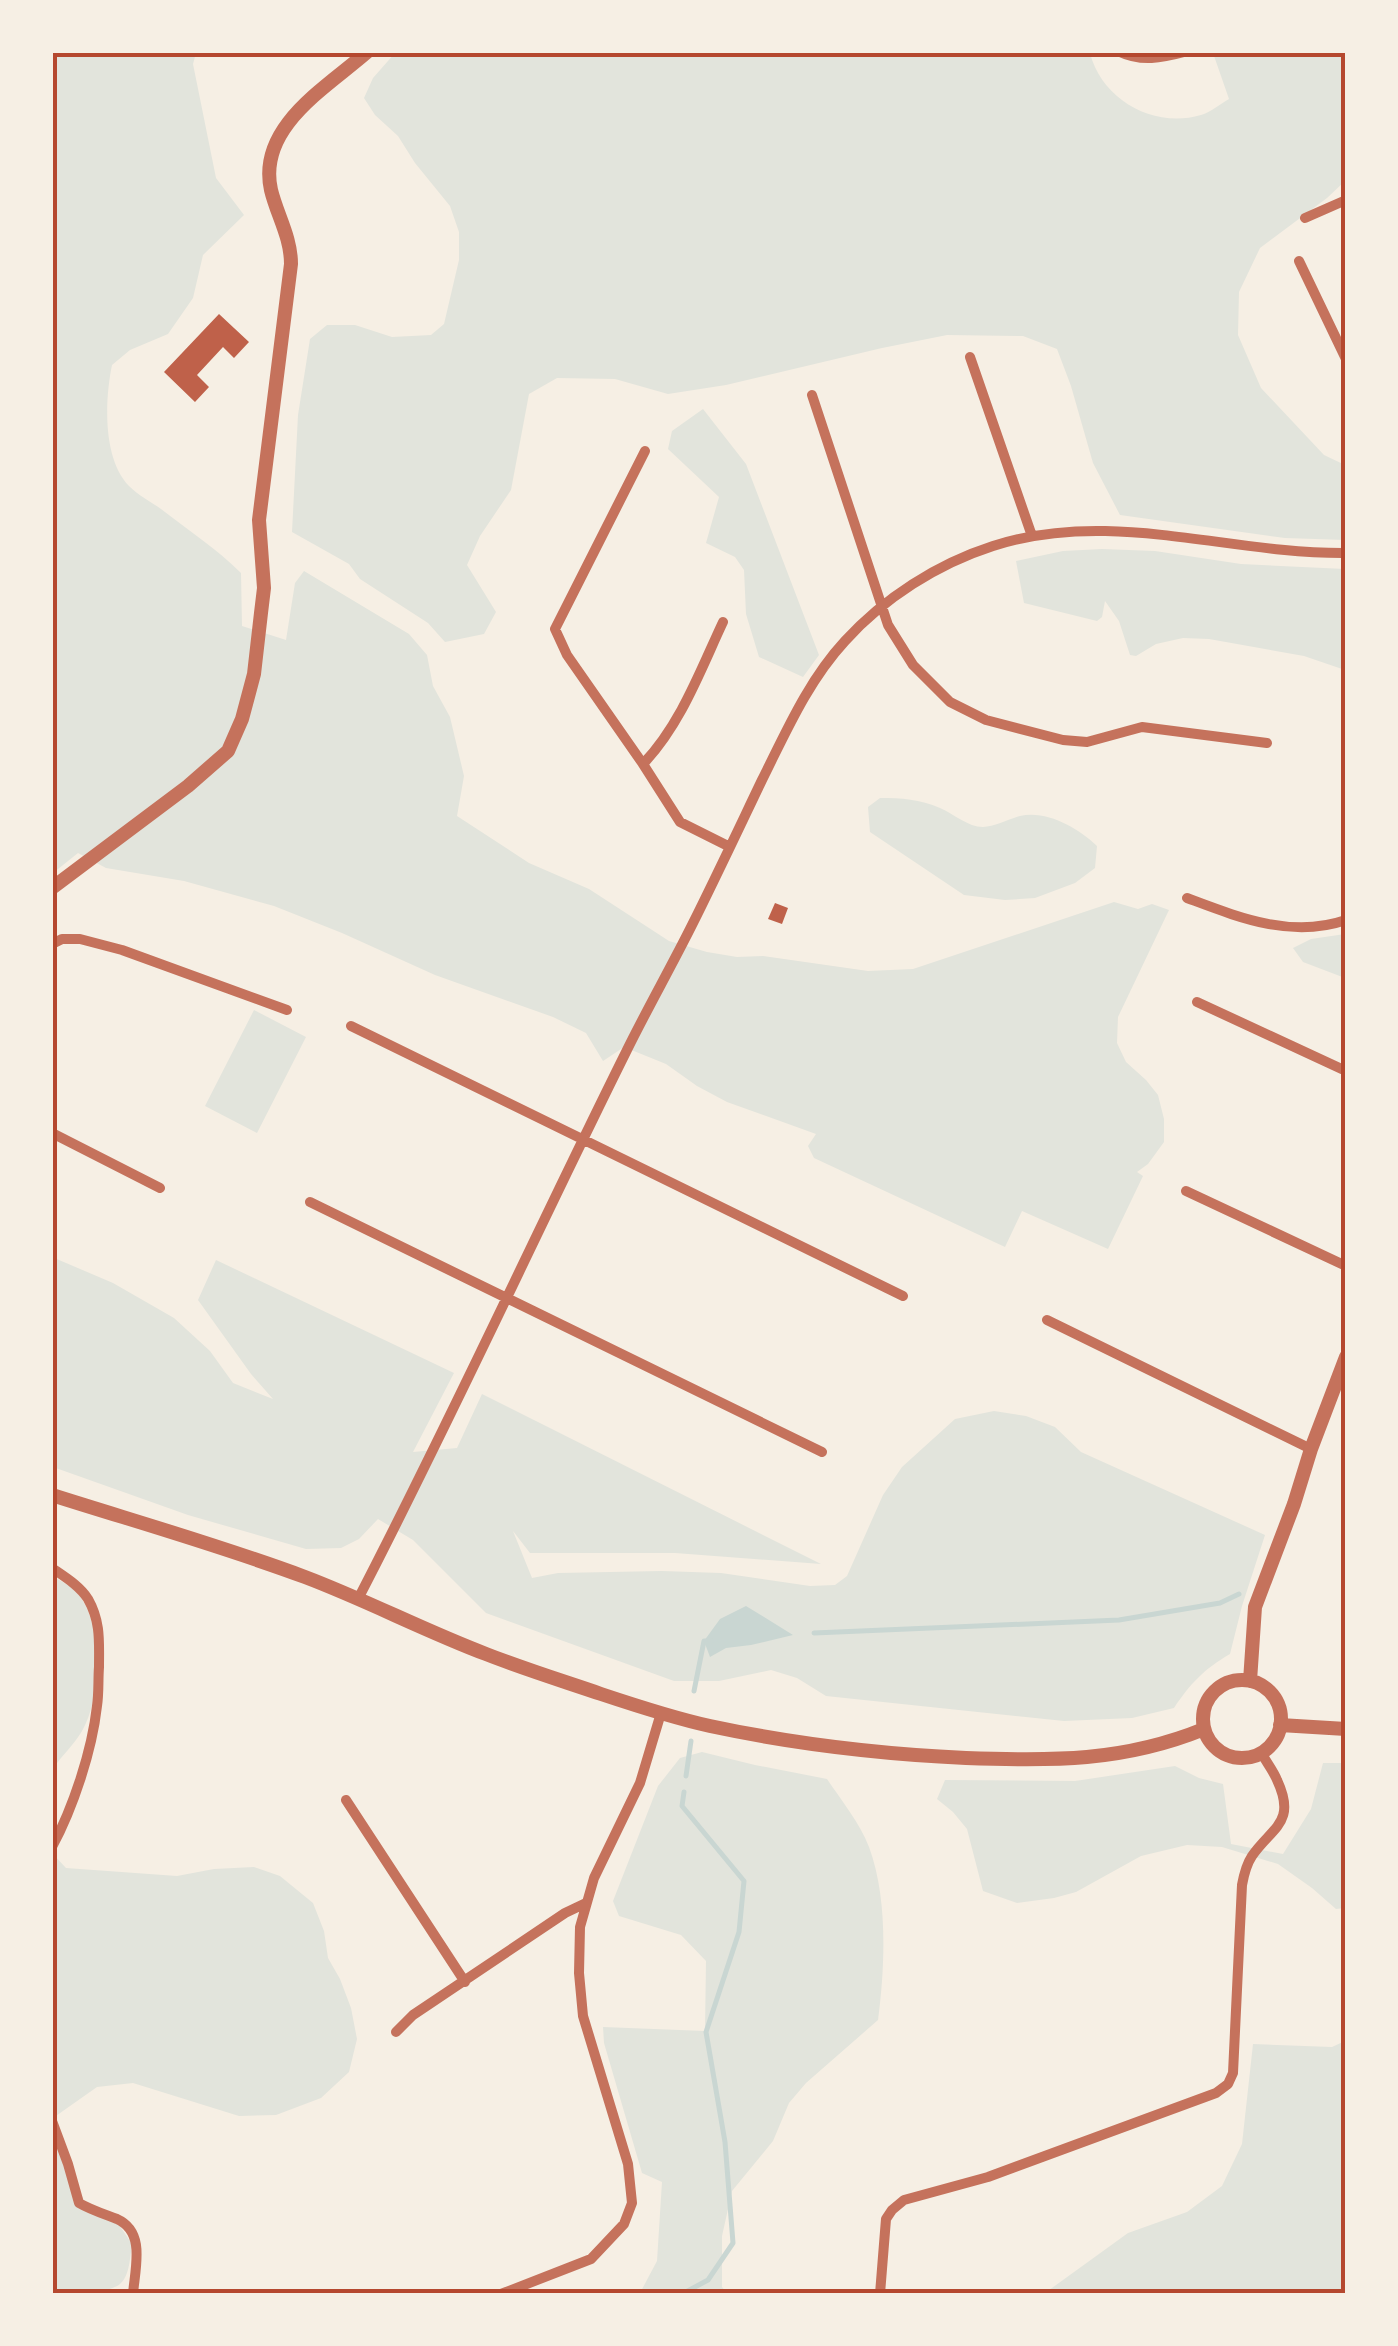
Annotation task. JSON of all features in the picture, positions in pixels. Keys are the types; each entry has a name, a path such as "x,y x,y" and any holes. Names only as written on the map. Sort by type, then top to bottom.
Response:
{"street":[{"path":"52,888 188,786 228,751 242,720 254,674 264,588 259,520 291,264 287,234 270,186 269,162 279,134 290,118 367,52"},
{"path":"1120,52 1137,59 1184,52"},
{"path":"1305,218 1346,200"},
{"path":"1298,261 1346,358"},
{"path":"970,357 1032,536"},
{"path":"812,395 888,625 914,665 950,702 986,720 1063,740 1087,742 1142,727 1267,743"},
{"path":"644,451 555,629 567,654 680,822 730,847"},
{"path":"358,1599 786,730 817,676 845,642 881,607 917,582 992,546 1032,536 1075,530 1163,533 1311,554 1346,553"},
{"path":"643,764 672,728 723,622"},
{"path":"1187,898 1251,921 1278,926 1346,920"},
{"path":"52,944 80,939 122,950 287,1010"},
{"path":"1197,1002 1346,1072"},
{"path":"351,1026 904,1296"},
{"path":"52,1133 160,1188"},
{"path":"1186,1191 1346,1266"},
{"path":"310,1202 822,1452"},
{"path":"1047,1320 1311,1449"},
{"path":"1250,1682 1255,1607 1346,1356"},
{"path":"52,1494 221,1546 485,1654 710,1726 906,1756 1029,1760 1111,1755 1204,1729"},
{"path":"52,1568 87,1598 101,1638 98,1706 90,1744 52,1847"},
{"path":"1233,1682 1250,1682 1272,1694 1280,1713 1280,1726 1274,1741 1261,1752 1244,1758 1227,1755 1213,1745 1204,1729 1204,1712 1214,1692 1233,1682"},
{"path":"501,2294 591,2260 624,2224 632,2203 628,2164 583,2016 578,1973 580,1927 608,1848 640,1782 660,1713"},
{"path":"1280,1726 1346,1729"},
{"path":"880,2294 886,2219 904,2200 1058,2153 1216,2093 1228,2084 1234,2073 1246,1866 1276,1831 1283,1816 1280,1788 1261,1752"},
{"path":"346,1800 465,1982"},
{"path":"396,2032 413,2015 586,1902"},
{"path":"52,2122 78,2203 128,2225 135,2234 133,2294"}],"shaded area":[{"path":"53,53 196,53 193,64 216,178 244,215 203,255 193,298 168,334 130,350 112,365 108,428 120,474 133,489 241,573 242,626 286,640 295,583 304,571 409,634 427,655 433,686 450,717 464,776 457,816 529,863 589,889 669,941 737,957 763,956 868,971 913,969 1114,902 1138,909 1152,904 1169,910 1118,1017 1117,1043 1126,1062 1158,1095 1164,1142 1137,1172 1143,1176 1108,1249 1022,1211 1005,1247 814,1158 808,1146 816,1134 727,1102 666,1064 624,1047 603,1061 586,1033 553,1017 435,975 274,906 184,881 106,868 78,853 53,873"},
{"path":"395,53 1090,53 1096,70 1118,97 1148,114 1166,118 1205,114 1229,99 1213,53 1345,53 1345,181 1260,248 1239,292 1238,335 1261,388 1324,455 1345,465 1345,540 1285,538 1120,515 1093,463 1057,349 1023,336 947,335 726,385 668,394 615,379 557,378 529,394 511,490 480,536 467,565 496,612 484,634 445,642 428,623 360,579 349,564 292,532 298,415 310,339 327,325 355,325 392,337 431,335 444,324 459,260 459,232 450,206 364,98 373,78"},
{"path":"703,409 746,464 819,655 803,677 759,657 746,614 744,570 735,557 706,543 719,497 668,449 672,431"},
{"path":"1063,551 1155,551 1241,564 1345,569 1345,670 1304,656 1209,639 1183,638 1130,655 1119,621 1105,601 1102,617 1097,621 1024,603 1016,561"},
{"path":"880,798 925,803 983,827 1020,816 1051,818 1097,846 1095,868 1075,883 1035,898 1005,900 964,895 870,832 868,807"},
{"path":"1345,934 1345,978 1303,962 1293,948 1311,939"},
{"path":"254,1010 306,1037 257,1133 205,1106"},
{"path":"52,1257 113,1283 174,1318 210,1351 233,1383 273,1399 198,1300 216,1260 454,1373 413,1452 457,1448 482,1394 821,1564 675,1553 530,1553 513,1531 532,1578 558,1573 662,1571 721,1573 810,1586 835,1585 847,1576 883,1495 902,1467 955,1419 994,1411 1026,1416 1055,1427 1081,1452 1265,1535 1230,1654 1198,1678 1174,1708 1132,1718 1064,1721 826,1696 797,1678 771,1670 719,1681 674,1681 486,1613 413,1540 378,1519 359,1539 341,1548 306,1549 188,1515 53,1467"},
{"path":"53,1577 74,1589 83,1601 94,1631 97,1666 88,1717 79,1736 53,1769"},
{"path":"746,1606 793,1635 726,1648 710,1657 704,1641 720,1619"},
{"path":"702,1752 827,1779 861,1829 879,1888 883,1955 878,2020 806,2083 789,2103 773,2141 732,2191 722,2236 722,2287 727,2293 640,2293 657,2261 662,2182 642,2173 604,2043 603,2027 705,2031 706,1961 681,1935 619,1916 613,1901 658,1786 680,1758"},
{"path":"1323,1763 1345,1763 1345,1908 1336,1909 1278,1864 1222,1847 1187,1845 1141,1856 1076,1892 1017,1903 983,1891 967,1829 937,1799 945,1780 1075,1781 1175,1766 1223,1784 1231,1844 1283,1854 1311,1809"},
{"path":"52,1853 66,1868 177,1876 254,1867 280,1876 313,1903 324,1931 328,1958 351,2008 357,2039 349,2072 321,2098 276,2115 239,2116 133,2083 97,2087 53,2118"},
{"path":"1345,2041 1345,2293 1045,2293 1128,2233 1187,2212 1222,2186 1242,2144 1253,2044 1332,2047"},
{"path":"52,2129 85,2202 117,2222 132,2244 126,2276 114,2288 53,2293"}],"building":[{"path":"219,314 249,342 234,358 223,347 197,375 209,387 195,402 164,372"},
{"path":"775,903 788,908 782,924 768,919"}],"waterway":[{"path":"814,1633 1119,1620 1220,1603 1239,1594"},
{"path":"694,1691 704,1641 711,1641"},
{"path":"686,1776 691,1741"},
{"path":"682,2294 708,2280 733,2243 725,2142 706,2032 739,1932 744,1881 682,1806 684,1792"}]}
